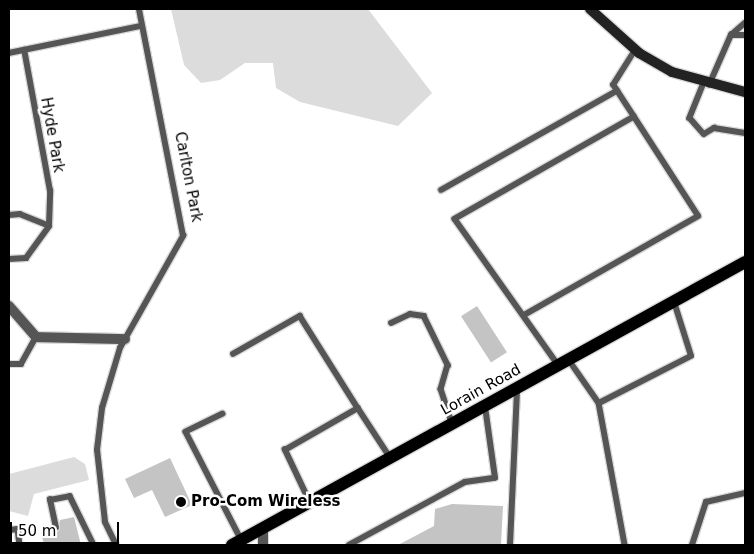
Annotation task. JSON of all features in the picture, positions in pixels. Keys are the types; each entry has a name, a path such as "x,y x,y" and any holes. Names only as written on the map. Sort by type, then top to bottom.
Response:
{"main road":[{"path":"590,9 635,50 672,72 707,84 745,92"},
{"name":"Lorain Road","path":"237,543 745,262"}],"street":[{"path":"9,306 36,337 126,339"},
{"path":"263,530 263,545"}],"lane":[{"name":"Carlton Park","path":"116,545 105,522 97,450 102,408 126,339 184,236 140,26 139,9"},
{"path":"745,23 731,35 690,118 704,134 714,128 745,132"},
{"path":"9,53 140,26"},
{"path":"731,35 745,35"},
{"name":"Hyde Park","path":"24,50 50,191 49,226"},
{"path":"524,315 698,216 613,82 635,50"},
{"path":"441,190 617,91"},
{"path":"625,545 599,403 524,315 455,218 634,117"},
{"path":"9,215 20,214 49,226 26,258 9,259"},
{"path":"599,403 690,356 674,302"},
{"path":"391,323 410,314 424,316 448,365 441,389 453,425"},
{"path":"233,354 300,316 391,459"},
{"path":"9,364 20,364 36,337"},
{"path":"510,545 517,389"},
{"path":"349,545 465,482 495,478 485,407"},
{"path":"310,504 285,450 358,408"},
{"path":"223,414 186,432 237,543"},
{"path":"692,545 706,502 744,493"},
{"path":"56,528 50,500 70,496 94,545"},
{"path":"9,530 18,529 20,545"}],"shaded area":[{"path":"171,9 368,9 432,93 398,126 300,102 276,88 273,63 245,63 220,80 201,83 184,65"},
{"path":"74,457 85,464 89,480 34,494 28,516 9,511 9,474"}],"building":[{"path":"477,306 507,352 491,362 461,316"},
{"path":"170,458 192,505 165,517 152,490 134,498 125,479"},
{"path":"452,504 503,506 501,545 398,545 434,526 435,509"},
{"path":"74,517 81,545 44,545 41,532 57,532 60,520"}],"place":[{"name":"Pro-Com Wireless","path":"181,502"}]}
